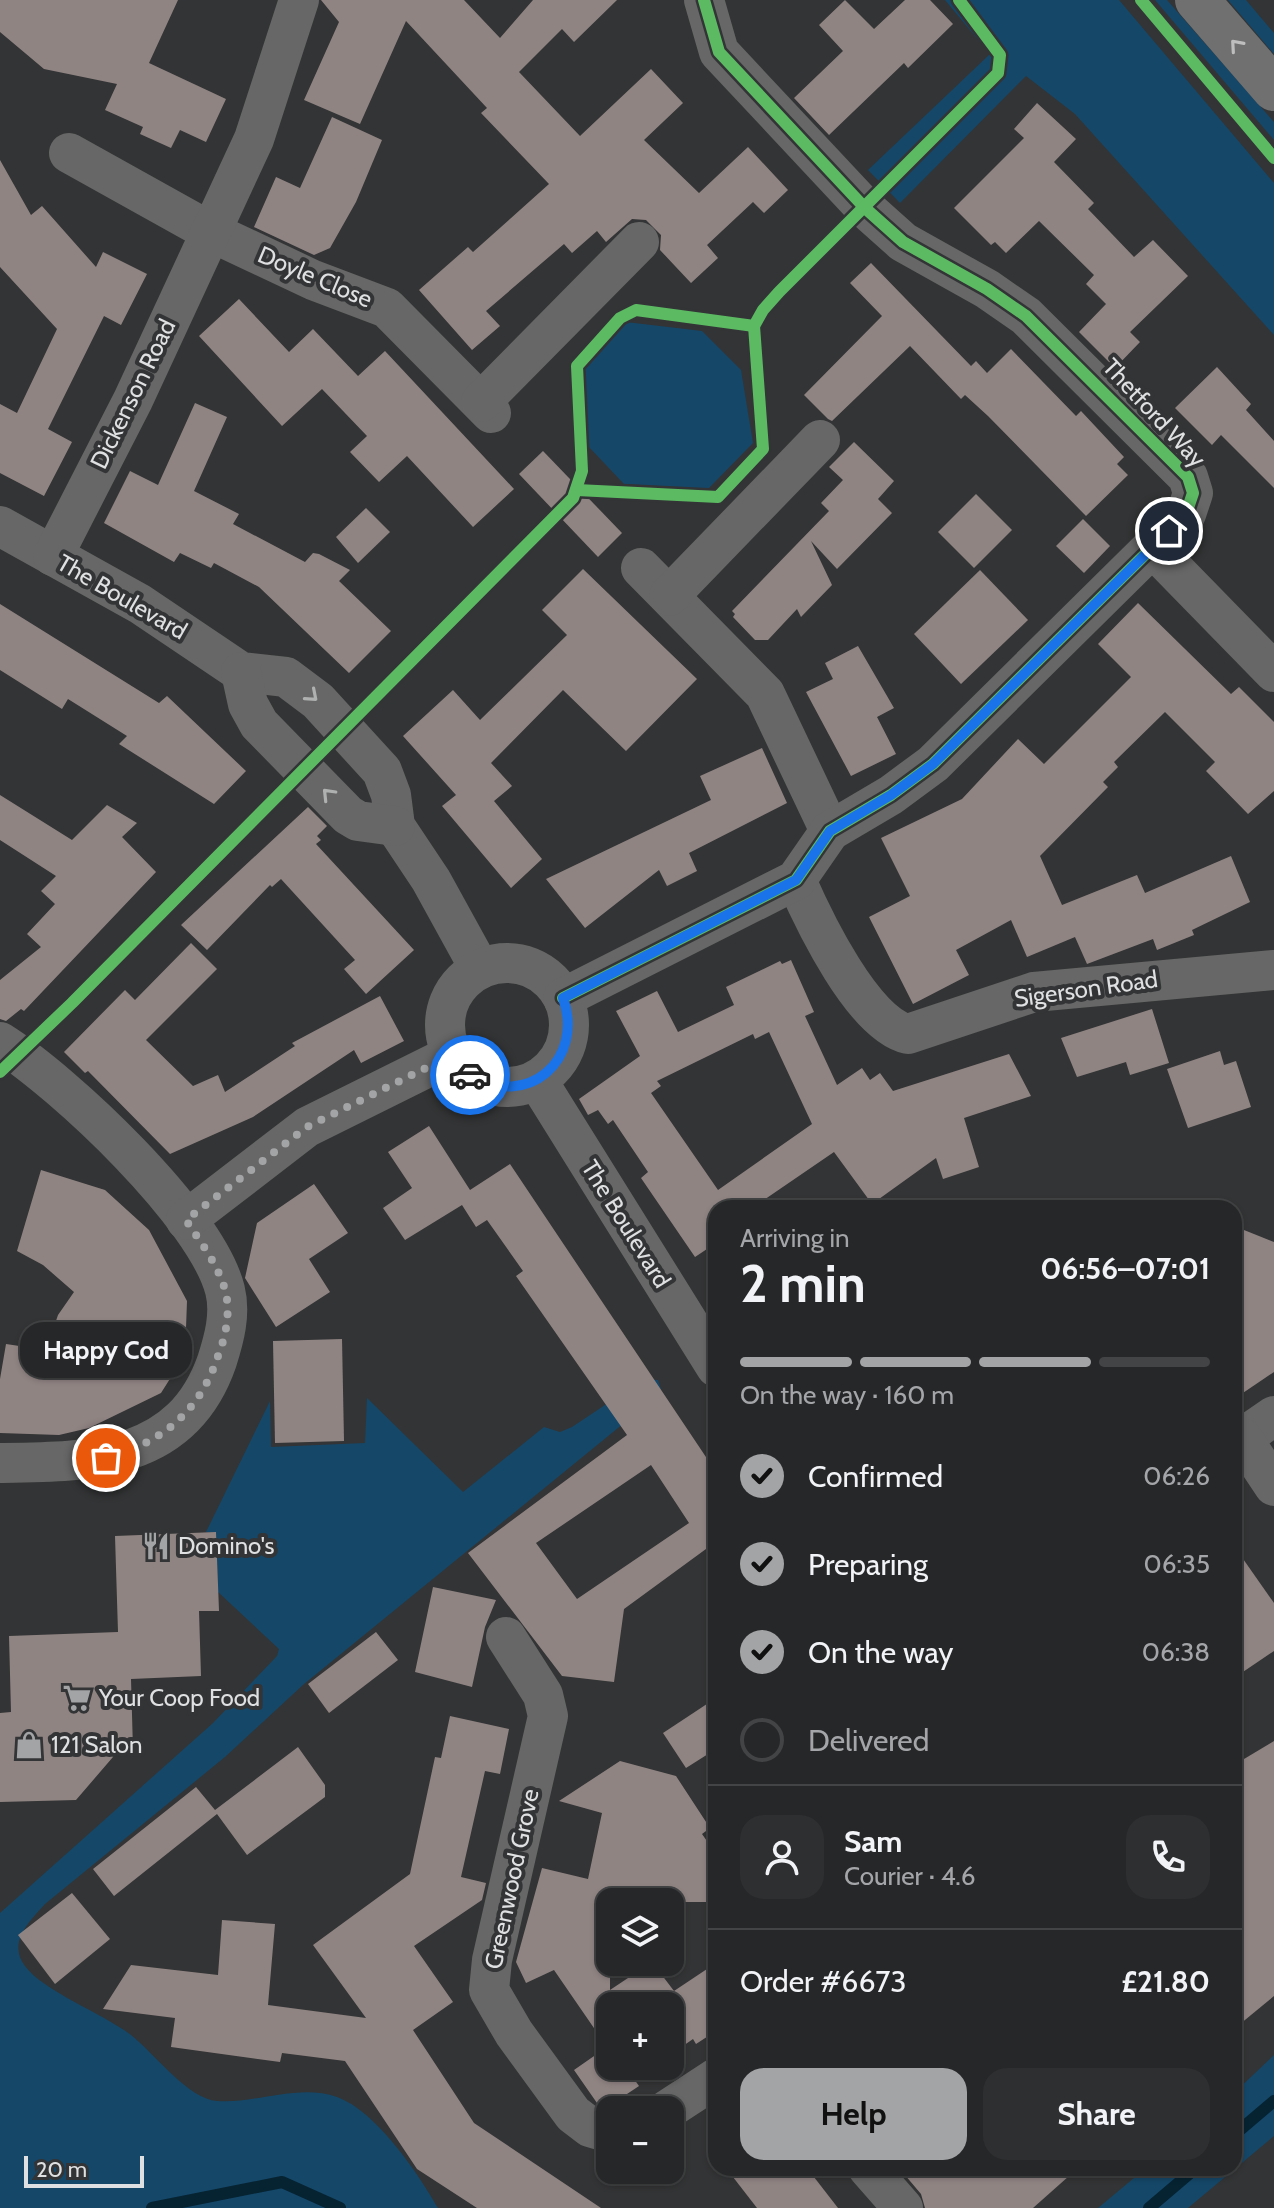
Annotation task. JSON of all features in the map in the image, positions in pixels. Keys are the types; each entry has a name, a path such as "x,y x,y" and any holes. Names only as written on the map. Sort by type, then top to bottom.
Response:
{"main road":[{"path":"1197,0 1274,89"}],"street":[{"name":"Dickenson Road","path":"53,556 133,400 254,139 299,0"},
{"name":"Thetford Way","path":"563,998 796,880 830,831 891,795 933,764 1186,514 1192,504 1188,477 1026,316 903,242 865,208 719,52 704,0"},
{"path":"69,153 209,231"},
{"name":"Doyle Close","path":"209,231 313,280 387,308 486,407 639,242"},
{"path":"669,596 820,440"},
{"name":"The Boulevard","path":"0,526 140,604 241,672 286,677 327,710 382,771 391,795 395,826 431,880 480,969"},
{"path":"1152,547 1274,672"},
{"path":"641,568 765,694 830,831"},
{"path":"241,672 248,704 259,724 348,815 358,821 395,826"},
{"name":"Sigerson Road","path":"796,880 837,963 885,1024 908,1034 1034,992 1274,970"},
{"path":"504,962 528,966 549,979 563,998 568,1012 568,1038 557,1062 537,1080 513,1086 489,1085 468,1074 452,1055 445,1031 448,1006 460,984 480,969 504,962"},
{"path":"0,1042 25,1058 117,1139 186,1220 219,1274 227,1308 225,1338 197,1403 168,1431 125,1453 83,1461 0,1463"},
{"path":"186,1220 307,1127 452,1055"},
{"name":"The Boulevard","path":"537,1080 708,1354"},
{"path":"1242,1438 1274,1416"},
{"path":"1242,1446 1274,1486"},
{"name":"Greenwood Grove","path":"506,1637 543,1695 548,1716 492,1960 489,1990 514,2033 573,2114 596,2129"},
{"path":"684,2099 708,2083"},
{"path":"875,2176 903,2208"}],"shaded area":[{"path":"945,0 1119,0 1274,183 1274,335 1075,114 1026,76 900,203 868,170 990,54"},
{"path":"1155,0 1167,0 1274,122 1274,140"},
{"path":"1228,0 1246,0 1274,33 1274,54"},
{"path":"626,322 702,331 741,370 753,443 708,489 624,484 588,446 582,368"},
{"path":"644,1379 658,1380 661,1389 656,1397 304,1684 225,1757 45,1904 19,1940 20,1957 34,1975 131,2035 183,2084 206,2098 232,2101 308,2092 337,2097 352,2104 395,2145 438,2208 0,2208 0,1913 213,1723 277,1656 279,1649 218,1592 216,1533 206,1532 270,1401 271,1447 365,1443 367,1398 463,1492 544,1427 560,1432 572,1427"},
{"path":"1274,2055 1274,2136 1242,2163 1242,2085"},
{"path":"1136,2176 1226,2176 1188,2208 1098,2208"}],"building":[{"path":"0,0 178,0 149,63 226,99 206,142 180,130 171,148 140,134 143,127 105,110 117,84 44,69 0,32"},
{"path":"321,0 464,0 500,38 533,0 617,0 574,42 562,29 519,72 580,136 651,69 683,103 644,140 699,193 748,147 788,190 764,213 753,202 707,245 718,258 691,283 660,250 661,235 646,220 632,219 606,242 597,231 572,253 564,244 486,311 500,326 472,350 419,290 468,247 473,252 549,184 481,113 487,108 406,21 360,124 304,100 339,22"},
{"path":"845,0 874,29 905,0 930,0 953,24 908,68 904,63 829,135 794,98 843,51 819,25"},
{"path":"1037,103 1076,139 1054,162 1094,203 1088,209 1134,257 1153,240 1188,276 1130,332 1140,342 1115,368 1079,332 1106,304 1086,284 1094,275 1039,221 1006,253 995,242 991,245 954,208 1024,138 1014,129"},
{"path":"332,117 382,140 356,202 330,248 314,255 254,227 276,177 300,188"},
{"path":"0,160 31,215 42,206 96,267 103,252 147,274 121,325 104,316 48,429 72,442 44,496 0,473 0,404 17,413 57,329 0,267"},
{"path":"871,263 971,366 976,361 987,373 1011,349 1076,416 1081,411 1124,457 1117,464 1128,475 1086,516 988,416 965,395 961,399 910,346 832,421 828,419 804,395 882,316 850,283"},
{"path":"239,299 289,352 313,329 358,376 385,351 514,489 473,527 407,456 379,482 350,452 367,436 322,389 282,426 199,336"},
{"path":"1217,367 1251,404 1246,410 1274,441 1274,488 1221,435 1212,445 1175,408"},
{"path":"195,403 227,417 194,491 239,514 233,524 305,562 313,553 319,554 350,570 339,581 391,631 349,673 259,587 214,563 211,568 180,553 174,562 104,523 130,471 158,485"},
{"path":"854,442 894,481 878,499 892,513 837,569 811,541 832,585 801,617 797,609 768,640 755,640 733,617 735,614 732,611 829,511 821,503 843,480 829,467"},
{"path":"543,451 622,533 598,557 519,474"},
{"path":"976,494 1012,530 974,568 938,532"},
{"path":"366,508 390,532 358,563 336,537"},
{"path":"1083,519 1110,546 1084,573 1056,546"},
{"path":"583,569 697,679 626,751 563,690 491,763 512,786 494,801 542,859 511,888 442,806 456,795 403,736 453,690 480,720 567,635 542,610"},
{"path":"980,570 1028,620 961,684 914,634"},
{"path":"1138,603 1231,694 1239,687 1274,722 1274,791 1248,814 1206,771 1215,762 1165,712 1114,762 1118,767 1103,782 1108,787 1040,856 1062,905 1137,875 1145,893 1231,856 1250,902 1192,930 1194,935 1157,950 1153,939 1087,964 1075,937 1027,957 1011,920 956,950 969,975 913,1004 869,917 910,896 881,838 962,799 1018,739 1044,764 1131,677 1098,644"},
{"path":"0,604 159,703 167,696 246,771 214,804 119,744 127,736 68,699 62,709 0,670"},
{"path":"858,646 894,708 877,717 896,754 851,776 806,692 833,679 825,663"},
{"path":"762,748 787,803 689,853 697,871 667,886 659,870 585,928 546,879 711,800 700,776"},
{"path":"0,795 72,840 107,805 137,823 122,837 156,872 24,1011 21,1009 6,1021 0,1019 0,980 41,947 27,934 55,904 41,891 56,876 0,840"},
{"path":"308,807 327,826 317,836 321,840 316,844 414,950 366,994 344,969 355,960 281,879 272,887 270,885 207,950 181,925"},
{"path":"191,943 217,969 146,1040 193,1086 218,1075 225,1092 295,1046 292,1043 380,996 404,1041 361,1063 354,1050 253,1117 170,1154 88,1071 85,1073 64,1052 125,990 135,1000"},
{"path":"791,960 814,1012 805,1016 837,1085 862,1068 870,1080 880,1073 893,1091 1009,1054 1031,1096 964,1118 979,1167 943,1179 936,1158 878,1200 869,1200 834,1152 764,1200 708,1200 708,1248 695,1257 641,1178 648,1172 613,1120 608,1124 598,1110 588,1115 579,1099 640,1056 616,1011 657,991 678,1032 734,1005 726,987 780,961 782,964","holes":["769,1032 812,1124 718,1190 651,1093 661,1086 657,1081 753,1034 755,1039"]},
{"path":"1152,1009 1169,1063 1130,1075 1126,1062 1077,1077 1061,1038"},
{"path":"1220,1051 1224,1065 1236,1061 1251,1107 1188,1128 1167,1069"},
{"path":"429,1126 470,1190 510,1164 708,1460 708,1552 706,1549 624,1609 614,1682 562,1676 468,1553 627,1435 516,1276 523,1271 487,1220 476,1227 462,1205 405,1240 383,1208 412,1188 388,1152","holes":["651,1465 689,1523 577,1599 536,1543"]},
{"path":"41,1170 105,1190 149,1230 187,1301 185,1355 161,1393 89,1428 59,1435 0,1433 0,1379 6,1344 46,1350 58,1315 74,1292 43,1265 17,1251"},
{"path":"314,1184 348,1233 309,1259 330,1292 276,1327 245,1278 257,1223"},
{"path":"1242,1229 1274,1242 1274,1372 1242,1394"},
{"path":"342,1339 344,1441 275,1443 273,1341"},
{"path":"216,1532 219,1611 199,1611 201,1676 131,1679 133,1750 119,1750 76,1800 0,1802 0,1713 11,1712 9,1636 118,1632 115,1536"},
{"path":"1242,1557 1274,1603 1274,1651 1242,1673"},
{"path":"433,1587 496,1600 485,1627 472,1687 415,1672"},
{"path":"376,1632 398,1660 329,1713 308,1684"},
{"path":"708,1703 708,1754 686,1768 663,1733"},
{"path":"450,1716 509,1729 500,1774 485,1771 461,1877 486,1883 482,1900 414,1946 453,2002 413,2030 474,2123 601,2208 477,2208 417,2169 345,2061 282,2053 280,2062 171,2047 175,2018 103,2009 131,1965 218,1975 222,1920 275,1924 268,2005 366,2018 313,1945 410,1874 435,1757 441,1758"},
{"path":"1274,1741 1274,1996 1242,2022 1242,1760"},
{"path":"298,1747 325,1785 325,1797 247,1855 217,1814 114,1896 93,1869 196,1787 215,1810"},
{"path":"620,1761 676,1776 708,1825 708,1830 702,1834 708,1843 708,1902 684,1902 684,1888 596,1888 596,1976 610,1976 610,1990 631,1976 663,1976 674,1991 708,1968 708,2036 696,2044 693,2039 684,2045 684,1992 596,1992 596,2031 554,1970 526,1983 516,1962 542,1868 588,1879 602,1813 559,1801"},
{"path":"72,1893 110,1939 55,1984 18,1935"},
{"path":"596,2055 596,2080 635,2080 639,2086 624,2096 596,2096 596,2102 574,2070"},
{"path":"732,2176 813,2176 838,2208 757,2208"},
{"path":"906,2176 1069,2176 1033,2208 925,2208 921,2194"}],"waterway":[{"path":"1242,2128 1274,2101"},
{"path":"1149,2208 1187,2176"},
{"path":"152,2208 282,2182 340,2208"}],"cycle path":[{"path":"563,998 796,880 830,831 891,795 933,764 1186,514 1193,493 1188,477 1026,316 987,289 903,242 865,208 719,52 704,0"},
{"path":"0,1072 573,498 582,471 577,366 620,318 636,310 754,326 779,292 998,73 1000,55 959,0"},
{"path":"1141,0 1274,158"},
{"path":"577,490 718,497 763,449 754,326"}],"way so far":[{"path":"106,1458 148,1442 182,1420 197,1403 212,1375 225,1338 226,1291 210,1256 186,1220 300,1131 337,1109 452,1055 470,1075"}],"place":[{"name":"Happy Cod","path":"106,1458"},
{"name":"Domino's","path":"156,1546"},
{"name":"Your Coop Food","path":"77,1698"},
{"name":"121 Salon","path":"29,1745"}],"route":[{"path":"470,1075 489,1085 501,1087 537,1080 557,1062 568,1038 568,1012 563,998 796,880 830,831 891,795 933,764 1169,531"}]}
